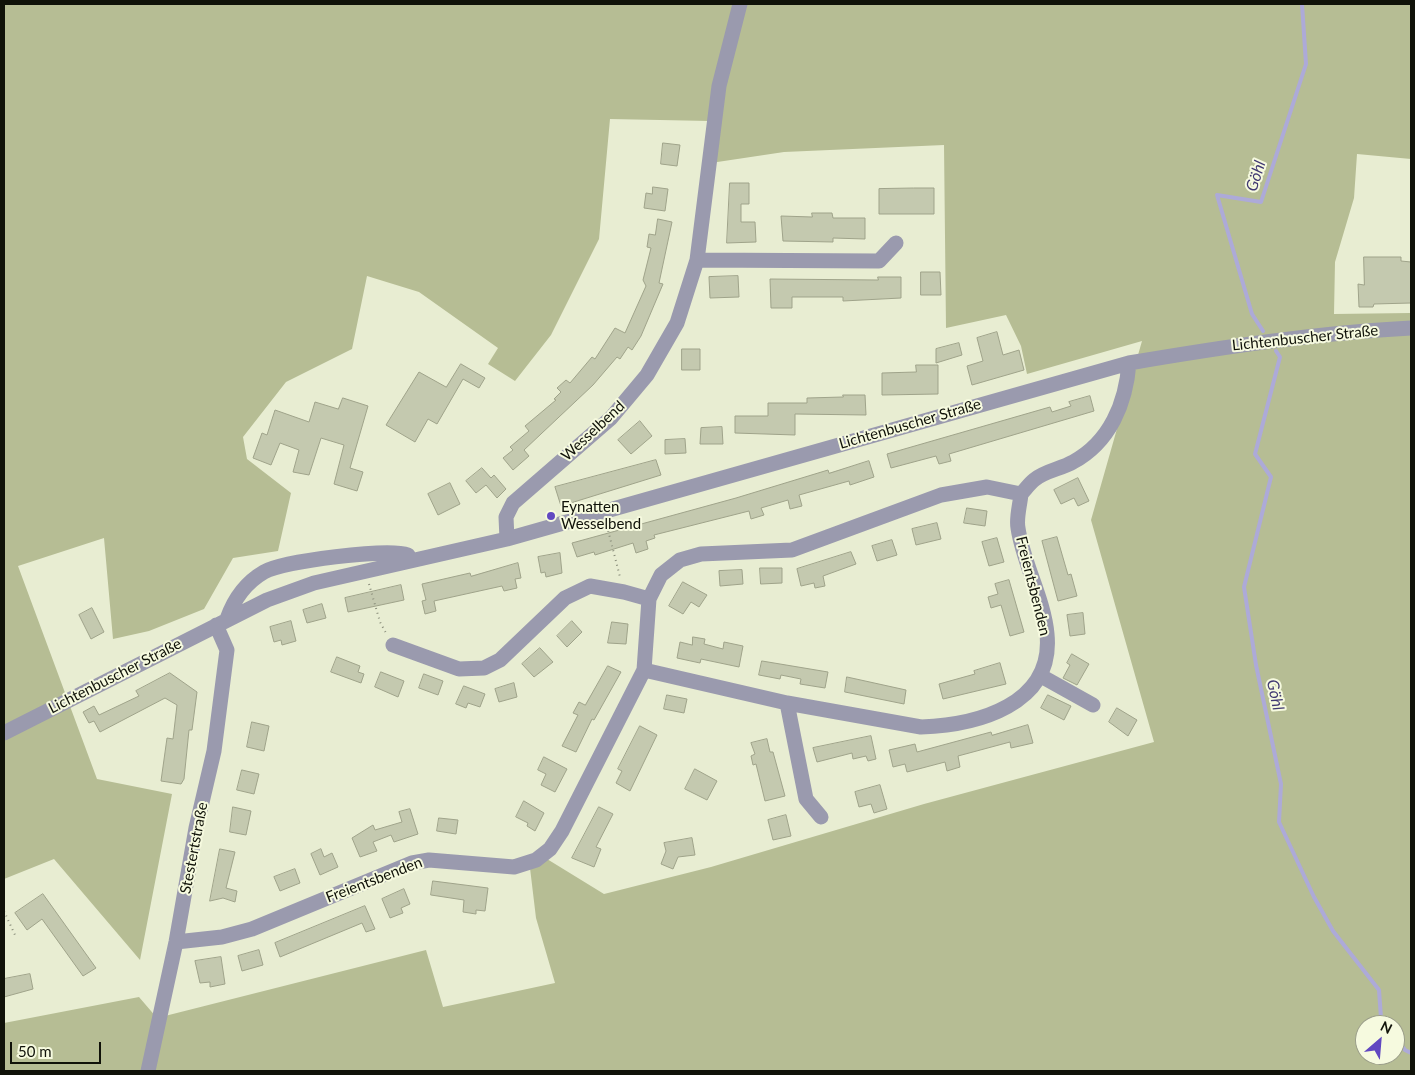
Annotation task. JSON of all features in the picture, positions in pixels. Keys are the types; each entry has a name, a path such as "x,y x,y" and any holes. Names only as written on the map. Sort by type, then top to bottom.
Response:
{"street":[{"name":"Wesselbend","path":"507,539 506,517 513,503 611,418 647,375 677,323 697,260 719,86 740,4"},
{"path":"697,260 879,261 896,243"},
{"name":"Lichtenbuscher Straße","path":"4,733 221,622 276,596 314,583 365,569 507,539 1129,363 1344,331 1411,328"},
{"path":"1021,494 1035,479 1073,462 1098,444 1118,414 1127,387 1129,363"},
{"name":"Freientsbenden","path":"176,942 222,937 252,929 412,863 430,860 514,867 536,860 550,849 562,831 644,670 649,599 660,575 680,560 701,554 792,550 941,495 987,488 1021,494 1018,527 1047,633 1047,656 1041,676 1020,700 1004,708 986,716 939,726 921,727 787,703 644,670"},
{"name":"Lichtenbuscher Straße","path":"221,622 247,584 266,571 307,561 355,555 402,553 416,558"},
{"path":"393,645 459,669 484,668 500,660 565,598 590,586 649,599"},
{"name":"Stestertstraße","path":"148,1071 176,942 196,828 214,751 227,650 221,622"},
{"path":"1041,676 1093,705"},
{"path":"787,703 806,799 821,817"}],"path":[{"path":"604,511 624,592"},
{"path":"365,569 380,622 393,645"},
{"path":"4,911 15,935"}],"green space":[{"path":"4,4 1411,4 1411,159 1357,154 1354,198 1335,262 1334,314 1411,313 1411,1071 4,1071 4,1023 139,997 157,1018 426,950 443,1007 555,983 536,918 530,868 547,859 604,894 711,867 924,804 1154,742 1091,520 1142,341 1027,374 1021,346 1006,315 946,328 944,145 784,152 704,164 710,121 610,119 599,239 551,335 515,381 488,364 498,348 419,292 367,276 352,349 286,382 243,437 247,459 291,493 278,551 233,558 204,609 149,631 113,639 104,538 18,566 97,779 172,794 140,960 54,859 4,879"}],"building":[{"path":"663,143 680,145 677,166 661,164"},
{"path":"730,183 749,183 749,204 741,204 741,222 755,222 756,242 727,243"},
{"path":"653,187 668,189 665,211 644,208 646,193 652,194"},
{"path":"934,188 934,214 879,214 879,189"},
{"path":"812,213 832,213 833,218 865,218 865,239 833,238 833,242 783,241 781,216 812,217"},
{"path":"658,219 672,222 659,283 663,284 641,336 632,350 628,347 620,359 617,357 593,385 524,450 529,456 513,470 503,458 513,450 510,447 529,431 525,426 556,400 554,399 561,392 557,388 566,380 570,383 592,357 595,359 615,328 625,333 646,286 643,280 651,248 647,247 649,234 655,235"},
{"path":"1364,257 1401,257 1401,261 1411,262 1411,303 1374,304 1373,307 1359,307 1358,284 1364,285"},
{"path":"921,272 940,272 941,295 921,295"},
{"path":"738,276 739,297 710,298 709,277"},
{"path":"878,277 901,277 901,298 843,301 843,297 792,297 792,308 771,308 770,279 878,280"},
{"path":"997,332 1003,355 1019,350 1024,370 972,385 967,366 983,361 977,338"},
{"path":"959,343 962,355 936,363 936,349"},
{"path":"682,349 700,349 700,370 682,370"},
{"path":"461,364 485,378 479,388 463,379 437,424 428,419 415,442 386,425 419,372 446,387"},
{"path":"916,365 938,365 938,394 882,395 882,373 916,372"},
{"path":"843,395 865,395 866,415 795,414 795,435 735,433 735,416 768,416 768,403 807,403 807,398 843,397"},
{"path":"1090,396 1094,411 949,454 951,461 939,464 936,456 891,468 887,454 1050,407 1052,412 1071,406 1069,402"},
{"path":"343,398 368,406 350,468 363,472 357,491 334,484 344,445 321,438 309,475 293,472 299,450 280,443 271,465 253,458 262,433 267,435 275,410 309,422 315,402 338,409"},
{"path":"640,421 652,436 631,454 618,440"},
{"path":"722,427 723,444 700,444 701,428"},
{"path":"685,439 686,453 665,454 665,440"},
{"path":"656,460 661,475 561,506 555,487"},
{"path":"869,461 874,477 850,485 849,481 799,495 802,506 790,509 788,500 761,508 764,515 751,519 749,511 654,535 655,538 646,541 648,549 636,553 633,543 595,555 594,552 577,557 572,543 736,498 828,470 829,473"},
{"path":"482,468 491,478 494,475 506,489 497,498 486,485 476,493 466,481"},
{"path":"1078,478 1089,501 1078,506 1074,498 1061,504 1054,490"},
{"path":"450,483 460,504 438,515 428,494"},
{"path":"967,508 987,511 985,526 964,523"},
{"path":"937,523 941,539 916,545 912,529"},
{"path":"1057,537 1068,575 1071,574 1077,596 1058,601 1042,541"},
{"path":"997,538 1004,562 989,566 982,542"},
{"path":"892,540 897,555 877,561 872,546"},
{"path":"851,552 856,564 823,576 825,586 815,588 814,583 801,586 797,569"},
{"path":"560,553 562,573 546,577 545,572 541,573 538,557"},
{"path":"518,563 521,578 515,579 517,588 504,591 502,586 434,601 436,611 425,614 422,601 426,600 422,584 470,573 471,576"},
{"path":"760,568 782,568 782,583 761,584"},
{"path":"742,570 743,584 720,586 719,571"},
{"path":"1009,580 1024,632 1010,636 1001,605 991,608 988,597 998,594 995,584"},
{"path":"683,582 707,595 699,607 691,602 683,614 669,606"},
{"path":"401,585 404,600 348,612 345,598"},
{"path":"322,604 326,618 307,623 303,610"},
{"path":"92,608 104,632 91,639 79,615"},
{"path":"1083,613 1085,634 1070,636 1067,615"},
{"path":"291,621 296,641 282,645 281,640 274,642 270,627"},
{"path":"572,621 582,632 567,647 557,636"},
{"path":"612,622 628,624 626,644 608,643"},
{"path":"693,637 705,639 704,644 723,649 724,642 743,646 739,667 701,659 700,663 677,658 680,642 692,645"},
{"path":"540,648 553,662 534,677 522,664"},
{"path":"1072,654 1089,664 1077,685 1063,678 1070,665 1067,663"},
{"path":"337,657 360,666 358,672 364,674 361,683 331,672"},
{"path":"762,661 828,672 825,688 800,684 801,679 781,675 780,679 759,675"},
{"path":"1000,663 1006,684 943,699 939,684 975,674 974,671"},
{"path":"608,666 621,672 594,720 592,719 576,752 562,746 578,715 573,713 579,702 585,705"},
{"path":"381,672 404,681 398,697 375,687"},
{"path":"170,673 197,692 192,730 189,730 184,779 181,784 161,781 167,738 173,739 177,705 165,698 100,732 94,721 89,723 83,712 94,706 99,715 139,696 136,691"},
{"path":"424,674 443,681 438,695 419,688"},
{"path":"847,677 906,690 904,704 845,692"},
{"path":"514,683 517,697 499,702 495,689"},
{"path":"464,686 485,694 480,707 468,703 466,708 456,704"},
{"path":"667,695 687,699 684,713 664,709"},
{"path":"1048,695 1071,706 1064,720 1041,708"},
{"path":"1117,708 1137,720 1128,736 1109,722"},
{"path":"252,722 269,726 264,751 247,747"},
{"path":"1028,725 1033,743 1011,748 1010,742 958,756 960,767 947,771 945,762 907,772 905,764 893,767 889,750 915,744 917,752 991,732 992,735"},
{"path":"640,726 657,735 630,791 616,783 622,771 618,769"},
{"path":"871,736 876,759 868,761 866,756 853,759 852,753 817,762 813,748"},
{"path":"767,739 770,752 773,752 785,796 765,801 756,764 753,765 751,756 755,754 751,743"},
{"path":"544,757 567,769 555,792 541,785 546,774 538,770"},
{"path":"695,769 717,781 707,800 685,789"},
{"path":"242,770 259,774 254,794 237,790"},
{"path":"880,785 887,809 874,813 871,804 859,807 855,792"},
{"path":"524,801 544,813 535,831 527,826 528,823 516,817"},
{"path":"233,807 251,811 246,835 230,832"},
{"path":"599,807 613,814 596,847 601,849 594,867 572,858"},
{"path":"410,809 418,834 394,842 391,835 373,842 377,851 360,857 352,838 373,825 375,830 402,822 399,812"},
{"path":"786,815 791,836 773,840 768,820"},
{"path":"439,818 458,820 456,834 437,831"},
{"path":"692,838 695,855 678,857 673,869 661,864 666,851 664,843"},
{"path":"220,849 235,852 226,888 237,891 235,902 223,898 210,901"},
{"path":"321,849 324,857 332,853 338,867 320,875 311,854"},
{"path":"295,869 300,883 280,891 274,877"},
{"path":"433,881 488,888 485,911 476,910 476,914 463,912 464,900 431,895"},
{"path":"404,889 410,904 401,908 403,913 390,918 382,899"},
{"path":"43,894 96,968 83,976 42,919 27,930 15,913"},
{"path":"365,906 375,929 366,932 362,923 280,957 275,943"},
{"path":"259,950 263,965 242,971 238,956"},
{"path":"221,957 225,984 210,987 210,982 200,983 195,961"},
{"path":"30,974 33,989 4,997 4,979"}],"waterway":[{"name":"Göhl","path":"1263,331 1252,314 1217,195 1261,202 1306,64 1302,4"},
{"name":"Göhl","path":"1276,351 1280,357 1255,454 1271,477 1244,587 1256,665 1281,784 1279,822 1314,897 1333,931 1379,990 1381,1015"},
{"name":"Göhl","path":"1405,1050 1411,1053"}],"place":[{"name":"Eynatten Wesselbend","path":"551,516"}]}
